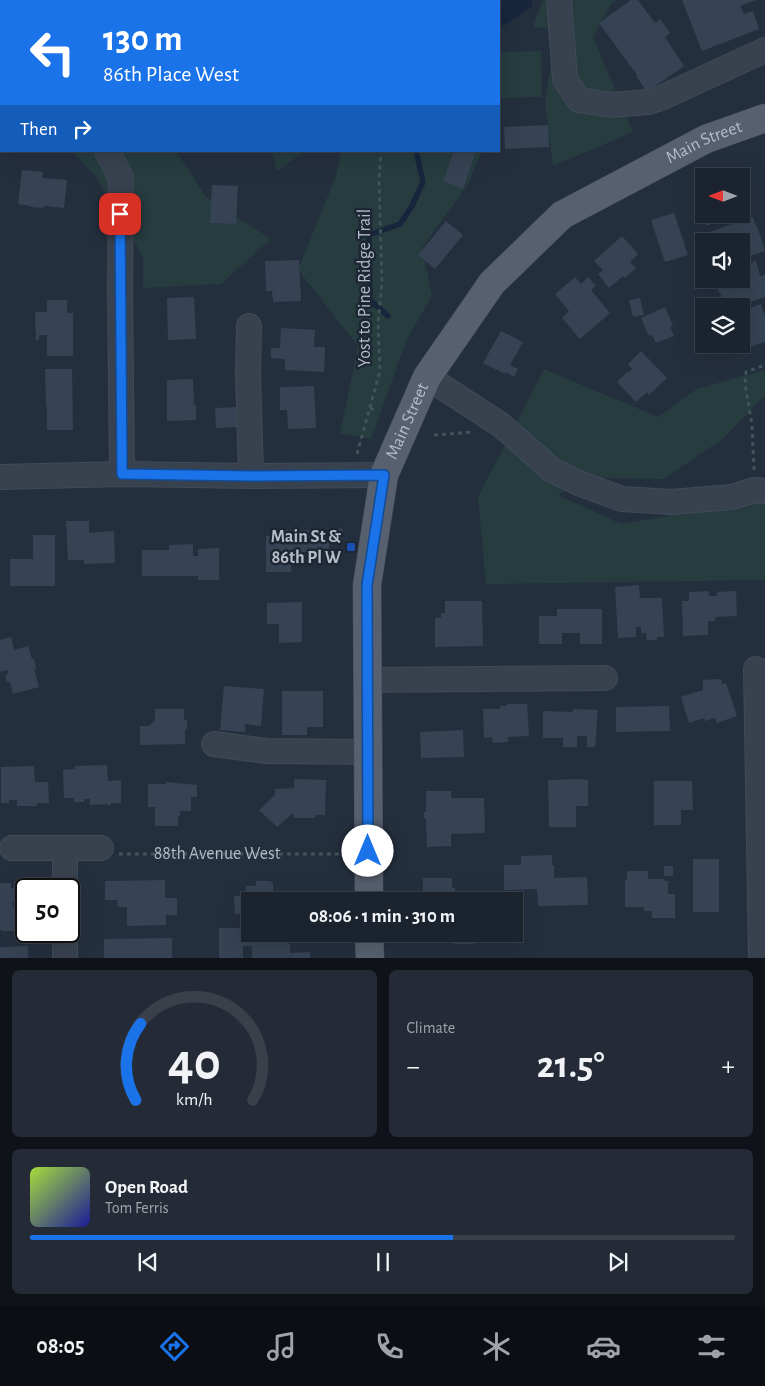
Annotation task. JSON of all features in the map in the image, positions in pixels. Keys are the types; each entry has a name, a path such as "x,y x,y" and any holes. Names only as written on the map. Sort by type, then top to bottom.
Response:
{"main road":[{"name":"Main Street","path":"369,892 367,585 384,475 427,377 492,283 562,215 706,140 765,118"},
{"path":"369,942 370,958"}],"street":[{"path":"559,0 565,79 579,100 611,105 649,102 765,50"},
{"path":"108,152 121,178 122,474"},
{"path":"249,326 248,373 251,476"},
{"path":"427,377 500,425 552,470 580,484 622,499 671,502 732,497 760,490"},
{"path":"0,477 122,474 251,476 384,475"},
{"path":"756,669 762,763 761,958"},
{"path":"367,680 605,678"},
{"path":"214,744 267,751 367,752"},
{"path":"12,848 65,848 110,851"},
{"path":"65,848 65,878"},
{"path":"65,943 66,958"}],"path":[{"name":"Yost to Pine Ridge Trail","path":"358,452 380,371 378,323 382,283 378,180 381,152"},
{"path":"753,445 752,425 744,384 746,372 765,365"},
{"path":"370,408 377,411"},
{"path":"434,435 479,432 500,425"},
{"name":"88th Avenue West","path":"110,851 346,854"}],"green space":[{"path":"500,0 533,0 532,7 500,28"},
{"path":"543,0 617,0 612,2 593,37 633,132 553,166 545,103 557,29 533,27"},
{"path":"541,51 542,97 500,98 500,52"},
{"path":"73,152 177,152 206,197 271,239 221,284 143,288 143,256 96,177"},
{"path":"271,152 304,152 277,171"},
{"path":"341,152 482,152 468,184 422,248 432,296 407,339 371,439 340,433 358,346 298,270 336,176"},
{"path":"544,369 658,417 697,389 765,370 765,397 724,438 664,479 595,478 558,495 621,524 765,499 765,580 486,584 478,497"}],"water":[{"path":"500,0 533,0 532,7 500,28"}],"building":[{"path":"631,0 638,0 655,23 660,19 670,33 665,37 684,66 647,92 599,23"},
{"path":"682,0 756,0 740,6 744,14 753,11 759,29 702,51"},
{"path":"548,125 549,147 505,149 504,127"},
{"path":"454,152 476,152 463,189 443,181"},
{"path":"22,170 43,172 42,178 67,180 64,208 31,207 18,204"},
{"path":"212,185 238,186 236,224 210,223"},
{"path":"674,213 688,255 665,262 651,220"},
{"path":"753,217 765,251 750,256 750,233 707,233 734,223 750,223 750,218"},
{"path":"446,221 463,235 435,269 418,255"},
{"path":"622,236 638,254 630,262 636,268 609,288 598,274 603,270 594,261"},
{"path":"299,260 301,301 273,302 272,291 266,291 265,261"},
{"path":"756,261 760,276 765,275 765,297 750,302 750,298 722,298 717,288 750,288 750,263"},
{"path":"575,277 581,284 588,277 596,286 591,290 610,313 580,339 562,318 569,311 555,294"},
{"path":"194,297 196,339 168,340 167,298"},
{"path":"640,298 644,315 633,317 629,300"},
{"path":"47,300 67,300 67,313 73,313 73,356 47,356 47,335 39,335 39,340 36,340 35,312 47,312"},
{"path":"761,304 765,316 765,342 750,347 750,308"},
{"path":"665,307 673,326 670,327 674,336 656,343 652,335 649,336 641,318"},
{"path":"281,328 315,330 314,347 325,347 324,372 285,370 285,359 271,358 271,348 280,348"},
{"path":"501,331 523,342 510,365 518,369 514,377 483,363"},
{"path":"641,351 667,378 649,395 647,392 636,402 617,382 632,369 628,364"},
{"path":"45,369 72,369 73,430 47,430"},
{"path":"193,379 196,420 167,421 167,380"},
{"path":"314,386 316,428 288,429 287,410 280,410 280,387"},
{"path":"238,407 238,427 216,428 215,408"},
{"path":"66,521 89,521 89,533 114,531 115,563 84,564 84,560 68,560"},
{"path":"336,528 343,529 341,543 334,542"},
{"path":"277,530 309,530 309,533 329,533 329,550 291,552 291,572 266,572 266,536 277,536"},
{"path":"33,535 55,535 55,586 10,586 10,559 33,559"},
{"path":"193,544 193,556 198,556 198,549 219,548 219,580 198,580 198,576 142,576 142,550 169,550 169,545"},
{"path":"639,585 640,598 662,598 664,637 657,637 657,640 647,640 646,633 641,633 641,627 636,627 636,637 618,638 615,587"},
{"path":"709,591 709,596 717,596 717,592 736,591 737,616 715,617 715,621 708,621 708,635 683,636 682,601 689,601 689,592"},
{"path":"445,601 482,601 483,646 435,647 435,618 441,618 441,613 445,613"},
{"path":"302,602 302,642 279,643 279,624 267,624 267,603"},
{"path":"557,609 602,609 602,644 580,644 580,633 562,633 562,644 539,644 539,616 557,616"},
{"path":"11,637 14,650 28,646 32,659 34,659 36,669 34,669 39,687 13,694 10,682 7,682 5,675 8,674 8,670 0,672 0,640"},
{"path":"721,679 722,684 726,683 737,716 717,723 715,718 705,721 704,718 689,723 681,697 703,690 703,680"},
{"path":"224,686 264,689 261,726 245,724 245,732 220,730"},
{"path":"282,691 323,691 323,727 307,727 307,735 282,735"},
{"path":"507,704 527,704 529,736 508,737 508,742 493,743 492,737 484,738 483,709 500,709 500,706 507,706"},
{"path":"669,706 670,731 616,732 616,707"},
{"path":"155,709 184,709 184,720 187,720 185,744 140,745 140,726 149,726 155,720"},
{"path":"573,709 598,710 595,747 587,747 587,736 577,736 577,747 563,747 563,738 543,738 543,711 573,712"},
{"path":"463,730 464,757 421,758 420,732"},
{"path":"107,765 108,781 121,780 121,803 90,805 90,799 84,799 84,802 74,802 74,798 64,798 63,770 75,769 75,766"},
{"path":"34,766 35,782 48,782 49,803 37,803 37,806 17,806 17,800 9,800 9,803 1,803 1,767"},
{"path":"294,779 326,780 325,815 315,815 315,818 294,818 294,814 292,814 277,827 259,810 275,795 275,789 294,788"},
{"path":"548,780 588,780 588,806 576,806 576,827 549,827"},
{"path":"654,781 692,781 693,810 681,810 681,825 654,825"},
{"path":"166,782 197,785 197,797 191,797 191,811 180,811 178,826 155,826 155,807 148,807 148,784 166,784"},
{"path":"426,791 451,791 451,798 484,798 485,833 451,834 451,846 427,847 426,818 424,819"},
{"path":"552,855 554,878 587,877 588,905 538,906 537,889 504,890 504,865 521,865 521,856"},
{"path":"693,859 719,859 719,912 693,912"},
{"path":"664,866 673,866 673,876 664,876"},
{"path":"627,871 648,871 648,879 665,879 665,881 668,881 668,894 675,894 675,918 652,918 652,911 644,911 644,907 625,907"},
{"path":"423,878 452,878 452,888 455,888 455,892 423,892"},
{"path":"165,880 165,898 177,898 177,915 166,915 166,925 127,926 127,907 118,907 117,900 105,900 105,881"},
{"path":"256,881 270,881 273,883 274,892 246,892 246,886 256,886"},
{"path":"0,883 11,883 11,888 15,888 15,903 12,903 13,907 15,907 15,931 0,930"},
{"path":"234,896 241,896 241,914 235,914"},
{"path":"219,928 241,928 241,942 288,942 290,944 290,953 310,952 310,958 252,958 252,946 243,946 243,958 219,958"},
{"path":"172,938 172,958 104,958 104,939"},
{"path":"454,942 474,942 474,944 454,944"},
{"path":"28,946 28,958 0,958 0,947"}],"waterway":[{"path":"388,316 370,300 369,235 400,224 412,206 423,182 416,152"}],"place":[{"name":"Main St & 86th Pl W","path":"351,547"}],"route":[{"path":"120,214 122,474 251,476 384,475 367,585 368,851"}]}
